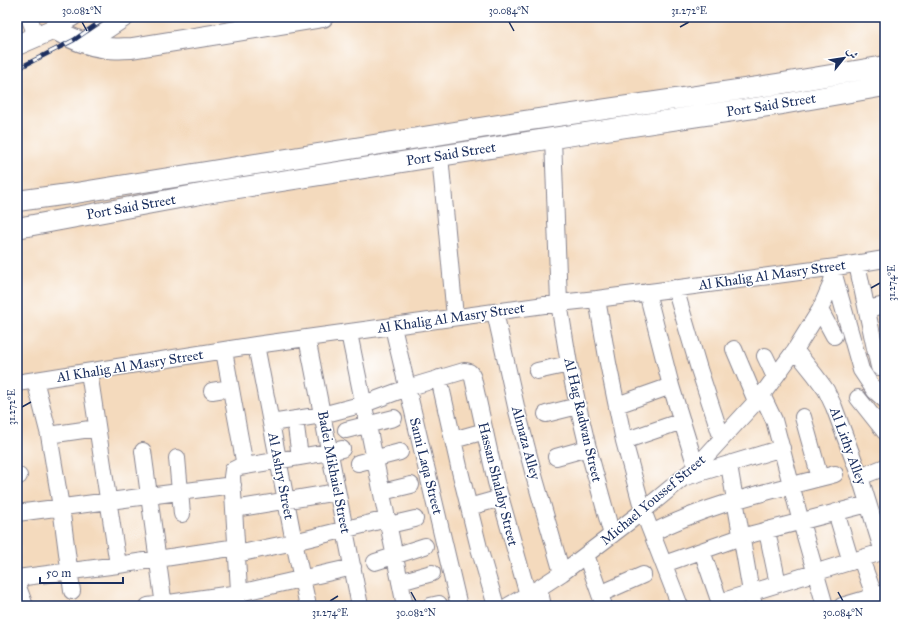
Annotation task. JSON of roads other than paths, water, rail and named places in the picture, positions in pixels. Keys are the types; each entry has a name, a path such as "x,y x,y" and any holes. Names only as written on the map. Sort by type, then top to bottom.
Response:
{"main road":[{"path":"17,45 54,29 68,37 86,44 108,48 132,48 323,17"},
{"name":"Port Said Street","path":"17,201 76,193 517,122 778,84 885,66"},
{"name":"Port Said Street","path":"17,228 206,193 553,138 782,104 885,86"},
{"path":"76,193 79,216"}],"street":[{"path":"29,17 36,36"},
{"path":"54,29 74,17"},
{"path":"86,44 127,17"},
{"name":"Al Hag Radwan Street","path":"553,138 559,303 569,364 578,406 612,536"},
{"path":"440,156 455,317"},
{"name":"Al Khalig Al Masry Street","path":"17,383 256,345 393,327 455,317 675,288 835,271 857,264 885,259"},
{"path":"857,264 882,366 861,370"},
{"path":"835,271 861,370 880,396"},
{"name":"Michael Youssef Street","path":"508,606 534,592 562,573 612,536 696,467 759,398 775,377 820,310 835,271"},
{"path":"675,288 722,439"},
{"path":"647,292 671,386 696,467"},
{"path":"597,299 624,441 643,511 680,606"},
{"path":"867,309 885,305"},
{"path":"820,310 834,336"},
{"name":"Almaza Alley","path":"495,312 517,411 562,573"},
{"name":"Sami Laqa Street","path":"393,327 460,606"},
{"path":"349,333 405,606"},
{"name":"Badei Mikhaiel Street","path":"307,338 322,415 336,450 338,492 360,606"},
{"name":"Al Ashry Street","path":"256,345 294,542 308,606"},
{"path":"734,349 759,398 770,410 774,420 825,606"},
{"name":"Al Lithy Alley","path":"794,350 826,390 834,407 860,477 875,512 884,551"},
{"path":"224,351 242,466"},
{"path":"765,356 775,377"},
{"path":"537,371 569,364"},
{"name":"Hassan Shalaby Street","path":"439,378 464,371 470,372 473,378 501,498 534,592 543,606"},
{"path":"89,372 118,565"},
{"path":"271,423 322,415 364,404 439,378 452,440 479,548 496,606"},
{"path":"35,380 49,435 61,507 72,591"},
{"path":"617,405 671,386"},
{"path":"212,392 230,388"},
{"path":"834,407 858,398 880,396"},
{"path":"858,398 885,432"},
{"path":"546,414 578,406"},
{"path":"652,533 688,516 735,500 828,476 803,417"},
{"path":"346,430 394,418"},
{"path":"294,419 300,457"},
{"path":"624,441 682,421"},
{"path":"49,435 98,428"},
{"path":"452,440 485,432"},
{"path":"556,457 588,448"},
{"path":"681,479 782,448"},
{"path":"240,600 233,470 242,466 336,450"},
{"path":"143,451 164,605"},
{"path":"358,463 400,452"},
{"path":"177,458 182,514"},
{"path":"729,465 753,599"},
{"path":"860,477 885,467"},
{"path":"17,513 233,485"},
{"path":"382,492 411,485"},
{"path":"234,509 338,492"},
{"path":"469,507 501,498"},
{"path":"664,564 741,537 836,512 875,512"},
{"path":"836,512 856,560 879,599 842,606"},
{"path":"17,578 158,559 237,551 294,542 388,522 415,519"},
{"path":"767,531 778,584"},
{"path":"375,562 425,546"},
{"path":"702,550 720,604 753,599 778,584 884,551"},
{"path":"586,555 602,600 643,575"},
{"path":"148,606 240,600 302,579 352,567"},
{"path":"400,582 432,573"},
{"path":"17,584 26,606"}],"railway":[{"path":"17,69 74,40 107,17"}]}
